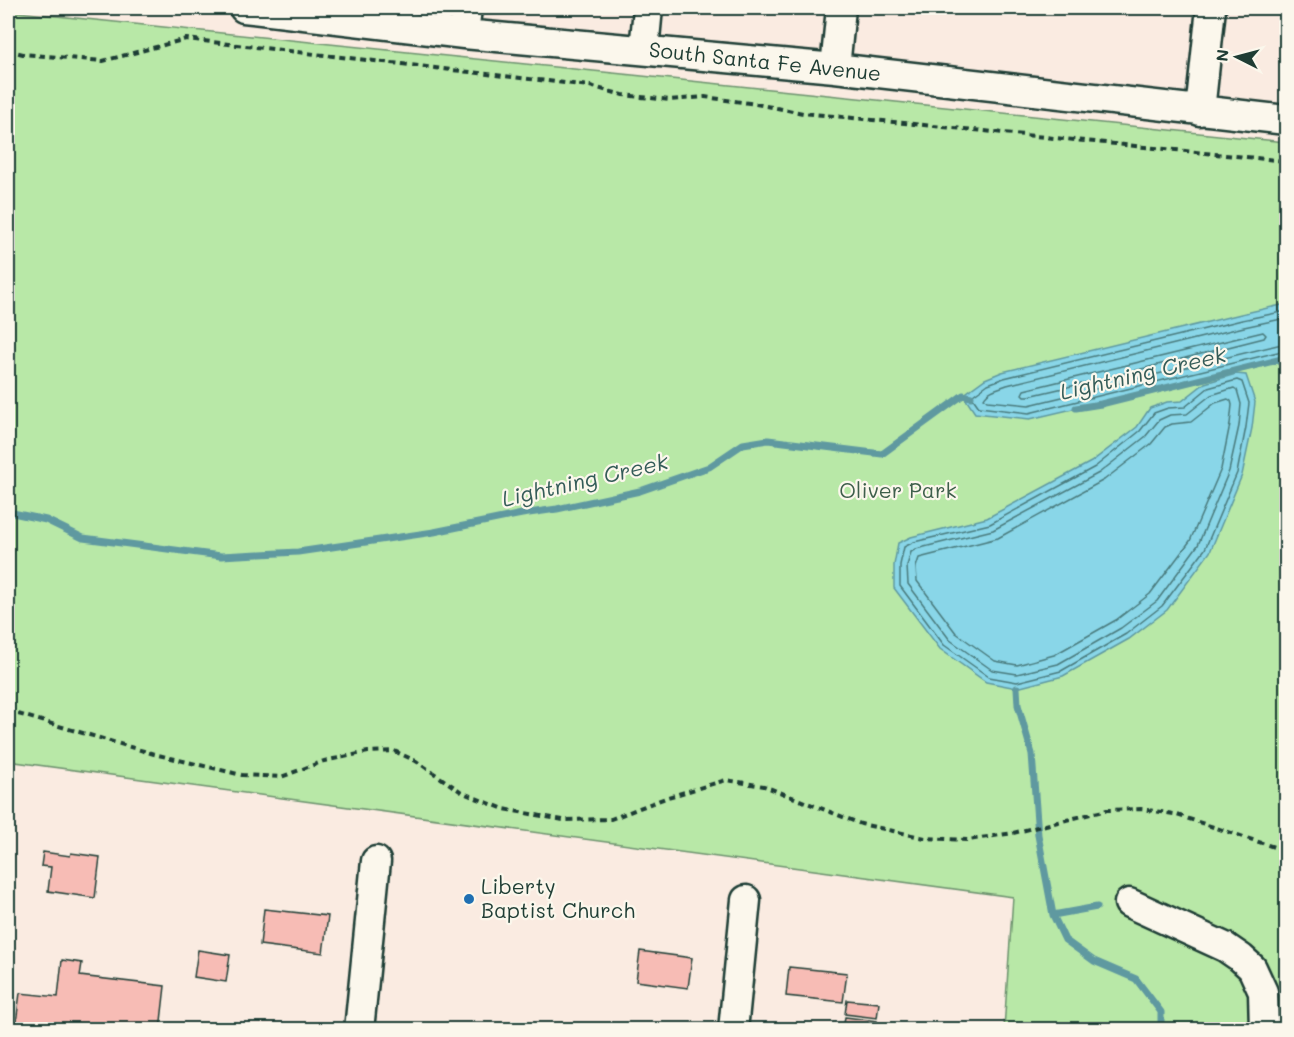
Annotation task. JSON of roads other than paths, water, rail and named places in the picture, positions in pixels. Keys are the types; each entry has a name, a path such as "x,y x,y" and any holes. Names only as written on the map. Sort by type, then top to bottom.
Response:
{"street":[{"name":"South Santa Fe Avenue","path":"244,8 465,21 644,50 835,68 1287,120"},
{"path":"644,50 648,8"},
{"path":"835,68 841,8"},
{"path":"1200,111 1211,8"},
{"path":"359,1029 376,861"},
{"path":"733,1029 746,900"},
{"path":"1129,903 1225,947 1252,968 1263,992 1264,1029"}],"water":[{"path":"1286,304 1286,356 1030,419 975,413 963,395 985,379 1002,372"},
{"path":"1236,374 1246,375 1255,402 1242,475 1210,552 1167,610 1129,639 1063,676 1017,688 986,682 940,649 894,588 894,565 898,543 911,537 987,518 1091,462 1137,427 1150,408 1167,402 1182,401 1205,383"}],"waterway":[{"name":"Lightning Creek","path":"1076,408 1101,404 1286,358"},
{"name":"Lightning Creek","path":"8,512 46,520 83,538 221,556 298,552 434,532 640,491 709,467 743,444 768,440 882,454 963,395 971,397"},
{"path":"1017,688 1018,705 1032,754 1038,835 1053,915 1065,940 1094,961 1136,979 1161,1012 1161,1030"},
{"path":"1053,915 1097,907"}],"place":[{"name":"Liberty Baptist Church","path":"469,899"}],"park label":[{"name":"Oliver Park","path":"898,491"}]}
